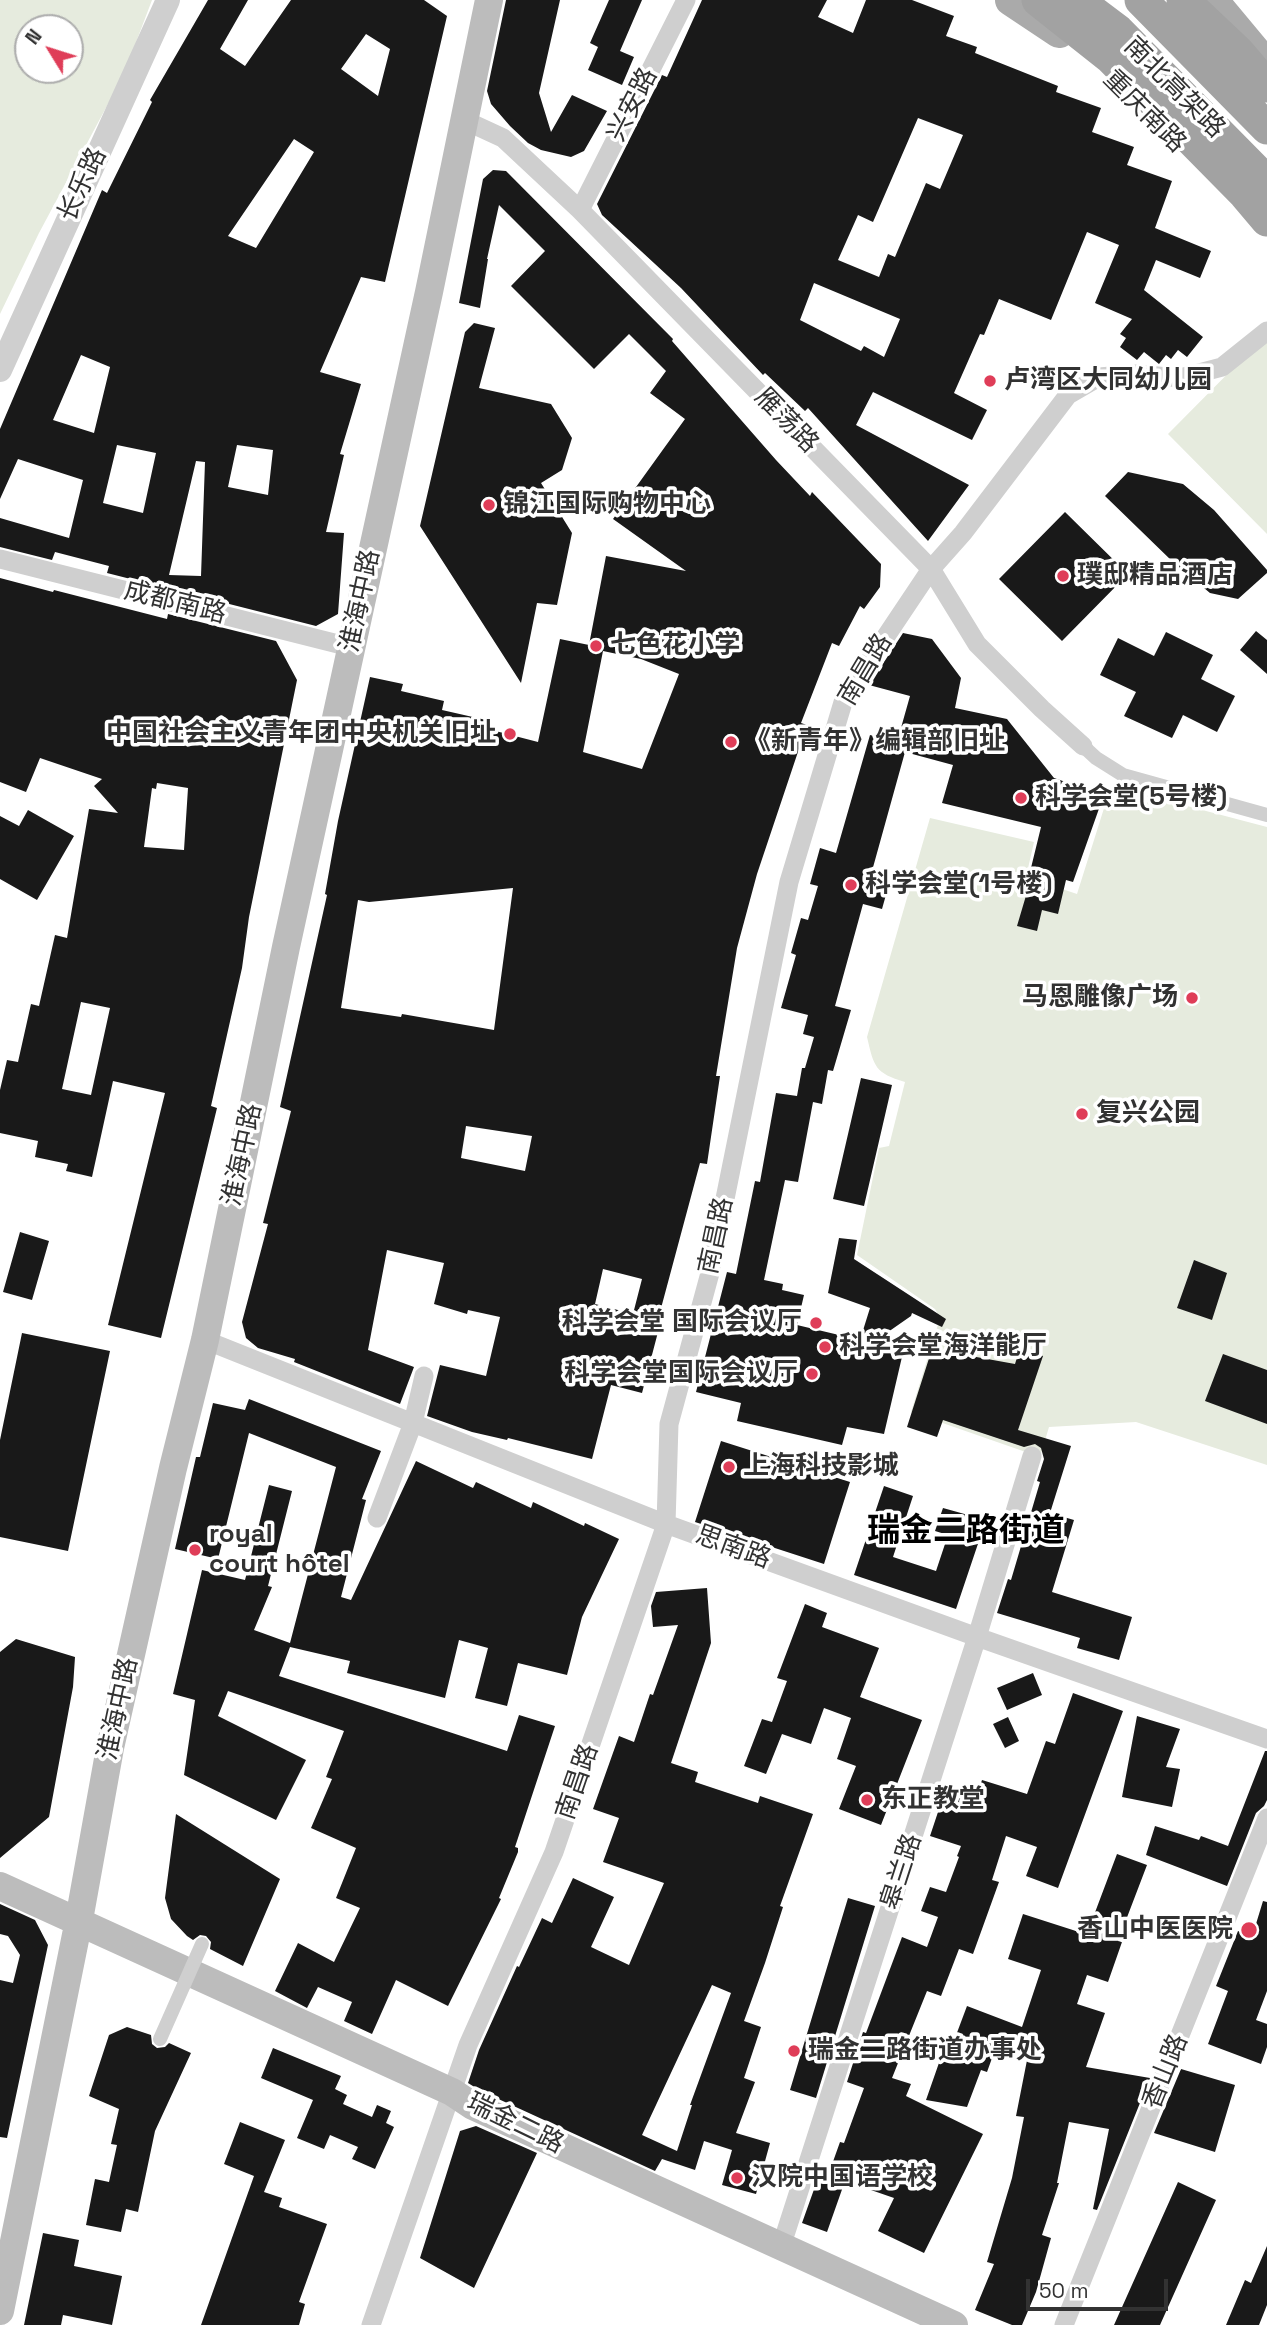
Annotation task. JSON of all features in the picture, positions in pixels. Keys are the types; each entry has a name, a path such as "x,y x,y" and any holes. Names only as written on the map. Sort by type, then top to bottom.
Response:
{"highway":[{"path":"1038,0 1110,57 1267,220"},
{"name":"南北高架路","path":"1077,0 1118,31 1267,182"},
{"name":"南北高架路","path":"1141,0 1267,128"},
{"path":"1183,0 1237,52 1267,86"}],"main road":[{"name":"淮海中路","path":"0,2311 79,1920 110,1748 173,1468 205,1340 489,0"},
{"name":"重庆南路","path":"1011,0 1074,42 1267,236"},
{"name":"重庆南路","path":"1064,0 1120,44 1267,195"},
{"path":"1153,0 1267,100"},
{"path":"1212,0 1267,66"},
{"name":"瑞金二路","path":"0,1886 79,1920 452,2092 473,2106 954,2325"}],"street":[{"name":"长乐路","path":"0,370 168,0"},
{"name":"兴安路","path":"580,210 686,0"},
{"name":"雁荡路","path":"464,120 503,138 580,210 931,569 977,644 1083,746"},
{"name":"南昌路","path":"371,2325 468,2045 555,1852 666,1524 668,1424 710,1273 789,882 844,699 931,569 963,533 1068,395 1099,376 1135,374 1180,378 1222,368 1267,331"},
{"name":"成都南路","path":"0,559 351,647"},
{"path":"1083,746 1123,775 1267,815"},
{"name":"思南路","path":"205,1340 666,1524 1267,1739"},
{"path":"377,1518 413,1423 424,1377"},
{"name":"皋兰路","path":"780,2247 977,1637 1032,1456"},
{"name":"香山路","path":"1064,2325 1267,1818"},
{"path":"160,2039 202,1944"}],"shaded area":[{"path":"0,0 152,0 124,74 39,233 0,314"},
{"path":"1267,334 1267,534 1168,434"},
{"name":"复兴公园","path":"1111,786 1267,827 1267,1465 1136,1422 1049,1427 1040,1457 911,1412 940,1318 935,1309 857,1255 879,1148 889,1146 905,1082 887,1075 877,1067 867,1037 930,818 1034,842 1026,877 1077,894"}],"building":[{"path":"208,0 248,0 220,49 245,66 291,0 424,0 447,16 385,282 361,277 320,372 361,384 340,454 344,455 326,532 344,533 338,614 316,626 107,573 109,566 55,552 52,560 0,547 0,518 69,538 83,480 18,459 0,499 0,429 102,190 107,193 152,102 150,100","holes":["366,34 390,49 378,96 341,69","294,139 314,152 256,248 228,236","81,355 110,367 94,433 53,420","117,445 156,453 143,513 103,503","237,445 273,450 268,495 228,487","196,461 205,462 201,576 169,575"]},
{"path":"506,0 560,0 539,93 551,132 572,95 607,111 584,151 571,157 541,150 528,143 491,104 487,91"},
{"path":"609,0 642,0 620,51 634,57 622,85 588,70 598,47 590,43"},
{"path":"702,0 827,0 818,17 853,33 866,0 912,0 954,16 946,36 977,47 975,53 1058,86 1056,92 1101,108 1092,132 1134,147 1127,165 1172,181 1155,228 1211,251 1200,278 1156,260 1144,290 1203,337 1187,357 1178,350 1171,359 1166,355 1159,364 1144,352 1137,360 1120,347 1126,338 1120,334 1132,319 1095,303 1119,245 1087,232 1051,320 999,299 954,393 987,410 972,440 873,392 856,425 969,485 928,541 808,408 805,411 765,373 763,375 681,288 602,215 597,204 662,75 667,77","holes":["918,118 963,135 940,189 926,183 895,257 888,254 879,277 838,260 858,215 873,222","814,283 900,319 884,357 864,346 861,351 800,320"]},
{"path":"493,170 506,171 673,339 776,460 810,496 812,492 881,564 880,587 864,609 860,606 839,646 832,643 801,723 807,725 757,874 737,948 716,1076 720,1076 707,1164 700,1163 660,1312 663,1313 642,1393 611,1385 592,1459 472,1432 427,1416 440,1365 486,1376 500,1317 468,1310 467,1314 434,1304 444,1263 387,1250 368,1350 414,1367 400,1404 294,1362 295,1359 258,1348 246,1338 242,1322 268,1224 263,1223 291,1111 280,1107 327,895 325,894 338,821 370,677 403,684 401,691 444,701 442,710 486,720 484,728 538,742 560,639 589,645 606,556 686,571 613,519 685,419 650,393 666,371 629,334 594,369 511,286 545,251 499,205 480,308 459,303 483,179","holes":["603,651 641,659 679,674 642,769 583,752","513,888 494,1030 402,1014 401,1017 341,1008 358,900 369,902","466,1126 532,1136 525,1171 461,1158","603,1269 642,1279 633,1314 595,1304"]},
{"name":"锦江国际购物中心","path":"474,323 495,328 479,388 551,404 572,438 562,470 541,483 572,533 557,605 537,603 521,683 420,526 465,332"},
{"path":"1128,472 1183,484 1214,510 1267,573 1238,599 1210,593 1174,563 1105,496"},
{"name":"璞邸精品酒店","path":"1065,512 1128,574 1062,641 999,579"},
{"path":"0,578 167,619 168,614 276,641 297,680 249,917 242,968 211,1106 217,1108 161,1338 108,1325 165,1093 113,1081 92,1177 66,1171 68,1164 35,1157 38,1141 0,1133 0,1090 7,1060 18,1062 31,1004 39,1006 55,935 67,938 89,809 118,813 94,786 102,779 40,758 26,792 0,782","holes":["157,783 188,788 184,850 144,847 152,788 156,789","81,1002 110,1008 91,1095 62,1089"]},
{"path":"1256,631 1267,640 1267,674 1240,650"},
{"path":"1166,632 1213,655 1201,679 1235,696 1217,732 1183,715 1172,738 1124,716 1136,692 1100,675 1118,638 1154,656"},
{"path":"903,633 932,639 961,678 955,708 1007,719 1054,778 1101,794 1098,802 1101,803 1073,882 1066,880 1058,914 1042,910 1037,931 1017,926 1033,872 1030,872 1041,827 942,803 953,765 905,752 872,871 891,877 882,909 863,904 835,1006 851,1010 833,1071 828,1070 822,1104 813,1102 798,1182 785,1180 764,1280 783,1284 782,1290 804,1295 797,1325 860,1340 870,1308 828,1293 839,1238 857,1240 854,1259 946,1319 942,1327 912,1313 878,1339 905,1344 884,1434 847,1427 842,1445 737,1421 741,1403 696,1392 727,1272 736,1274 755,1181 760,1182 776,1093 797,1096 802,1068 805,1068 814,1037 803,1034 808,1015 781,1008 796,955 791,953 801,918 808,920 818,886 810,884 820,848 836,853 870,735 897,742 910,696 869,685"},
{"path":"28,810 74,836 37,900 0,879 0,816 19,826"},
{"path":"861,1078 892,1085 864,1206 833,1199"},
{"path":"20,1232 49,1241 32,1300 3,1292"},
{"path":"1194,1260 1227,1273 1212,1320 1177,1308"},
{"path":"22,1333 110,1351 68,1551 0,1537 0,1440"},
{"path":"1020,1348 1043,1356 1018,1430 1071,1446 1050,1513 1074,1520 1052,1592 1132,1617 1119,1660 1077,1648 1080,1638 997,1613 1008,1579 1011,1580 1040,1482 1037,1481 1044,1459 1041,1448 1035,1444 1024,1447 943,1420 937,1437 907,1427 932,1349 1015,1364"},
{"path":"1223,1354 1267,1370 1267,1424 1205,1401"},
{"path":"249,1399 381,1451 362,1499 366,1500 341,1597 351,1600 416,1461 473,1488 476,1482 531,1508 533,1502 619,1539 582,1617 567,1675 518,1663 507,1706 475,1698 488,1648 459,1640 445,1698 347,1673 350,1661 290,1647 279,1676 507,1751 519,1715 555,1726 515,1847 518,1852 499,1898 501,1899 448,2006 396,1980 372,2034 344,2021 352,2002 318,1987 307,2008 275,1991 298,1943 334,1962 360,1908 336,1898 356,1848 311,1828 332,1779 326,1777 344,1731 228,1691 218,1716 306,1760 276,1820 184,1775 195,1700 173,1694 202,1570 245,1580 269,1485 292,1491 268,1586 272,1587 254,1630 290,1643 336,1467 249,1433 218,1559 175,1549 196,1457 200,1457 213,1403 245,1410"},
{"path":"721,1441 850,1482 824,1564 695,1522"},
{"path":"884,1486 913,1496 893,1557 936,1571 948,1535 935,1531 943,1508 986,1520 956,1609 854,1575"},
{"path":"707,1588 711,1643 671,1763 698,1772 695,1782 758,1803 760,1796 813,1814 780,1906 783,1907 744,2021 761,2027 744,2078 755,2082 736,2133 770,2143 756,2194 722,2185 732,2150 704,2141 695,2170 662,2159 655,2171 468,2083 479,2050 517,1966 519,1967 542,1918 552,1923 573,1878 614,1897 591,1947 629,1965 664,1883 603,1862 619,1818 593,1809 619,1736 634,1742 678,1625 653,1627 651,1606 656,1592","holes":["712,1985 731,1993 690,2105 677,2151 642,2135"]},
{"path":"805,1604 827,1613 822,1627 879,1648 860,1697 922,1720 881,1825 839,1809 856,1766 837,1759 851,1718 824,1708 811,1744 782,1734 766,1774 744,1766 762,1719 772,1722 787,1681 777,1678"},
{"path":"16,1639 75,1657 73,1687 49,1817 0,1858 0,1652"},
{"path":"1033,1673 1042,1695 1007,1710 997,1688"},
{"path":"1073,1693 1123,1711 1058,1888 1026,1876 1037,1847 1006,1836 992,1880 999,1882 973,1954 959,1949 941,1996 927,1991 892,2078 911,2084 906,2096 983,2134 924,2253 878,2231 894,2198 845,2181 827,2232 802,2223 817,2181 825,2184 840,2142 844,2143 864,2088 847,2082 863,2032 866,2033 902,1937 927,1947 938,1917 921,1911 930,1887 946,1892 959,1857 957,1856 961,1846 930,1836 947,1785 977,1795 982,1780 1027,1794 1046,1741 1055,1744"},
{"path":"1137,1716 1180,1729 1166,1767 1180,1769 1172,1807 1122,1797"},
{"path":"1008,1717 1019,1741 1005,1748 993,1724"},
{"path":"1265,1751 1267,1800 1256,1813 1227,1886 1146,1855 1155,1826 1199,1840 1201,1836 1228,1846"},
{"path":"176,1814 280,1879 243,1966 210,1949 211,1942 206,1936 200,1935 193,1940 171,1919 165,1898"},
{"path":"1117,1854 1147,1865 1118,1941 1122,1942 1108,1982 1087,1975 1077,2004 1105,2013 1086,2067 1150,2078 1097,2210 1093,2209 1109,2129 1069,2122 1059,2183 1042,2235 1051,2238 1036,2292 1022,2325 1012,2325 975,2310 994,2264 987,2262 1012,2178 1024,2117 1016,2116 1030,2045 1000,2036 987,2072 981,2070 967,2107 926,2100 940,2060 946,2062 967,2006 1022,2027 1041,1970 1008,1959 1023,1914 1079,1932 1080,1929 1088,1931"},
{"path":"848,1898 875,1906 816,2098 790,2090"},
{"path":"1263,1901 1267,1902 1267,1991 1256,2020 1267,2024 1267,2047 1261,2064 1208,2044 1228,1991 1216,1986 1238,1931 1252,1937"},
{"path":"0,1904 35,1920 48,1945 7,2138 0,2137 0,1980 13,1983 20,1955 8,1936 0,1934"},
{"path":"127,2027 151,2035 152,2044 157,2048 165,2047 169,2043 191,2053 155,2131 138,2212 126,2209 121,2232 86,2225 95,2179 109,2182 117,2145 111,2144 119,2109 89,2096 109,2035"},
{"path":"273,2048 341,2076 335,2089 347,2095 343,2104 372,2117 377,2105 391,2111 386,2123 394,2127 375,2169 352,2159 358,2147 330,2135 324,2149 297,2138 313,2100 261,2078"},
{"path":"1181,2069 1235,2085 1215,2152 1154,2133"},
{"path":"240,2122 285,2140 264,2192 282,2198 279,2207 327,2224 299,2302 305,2304 299,2325 201,2325 254,2176 224,2164"},
{"path":"476,2126 537,2153 474,2288 420,2258 460,2131"},
{"path":"1178,2182 1216,2200 1160,2325 1114,2325"},
{"path":"43,2233 79,2240 74,2266 122,2276 112,2325 63,2315 61,2325 24,2325"},
{"path":"1267,2246 1267,2305 1259,2325 1226,2325 1245,2280 1251,2283"}],"place":[{"name":"卢湾区大同幼儿园","path":"990,381"},
{"name":"锦江国际购物中心","path":"489,505"},
{"name":"璞邸精品酒店","path":"1063,576"},
{"name":"七色花小学","path":"596,646"},
{"name":"中国社会主义青年团中央机关旧址","path":"510,734"},
{"name":"《新青年》编辑部旧址","path":"731,742"},
{"name":"科学会堂(5号楼)","path":"1021,798"},
{"name":"科学会堂(1号楼)","path":"851,885"},
{"name":"马恩雕像广场","path":"1192,998"},
{"name":"复兴公园","path":"1082,1114"},
{"name":"科学会堂 国际会议厅","path":"816,1323"},
{"name":"科学会堂海洋能厅","path":"825,1347"},
{"name":"科学会堂国际会议厅","path":"812,1374"},
{"name":"上海科技影城","path":"729,1467"},
{"name":"royal court hôtel","path":"195,1550"},
{"name":"东正教堂","path":"867,1800"},
{"name":"香山中医医院","path":"1249,1930"},
{"name":"瑞金二路街道办事处","path":"794,2051"},
{"name":"汉院中国语学校","path":"737,2178"}],"district":[{"name":"瑞金二路街道","path":"966,1532"}]}
